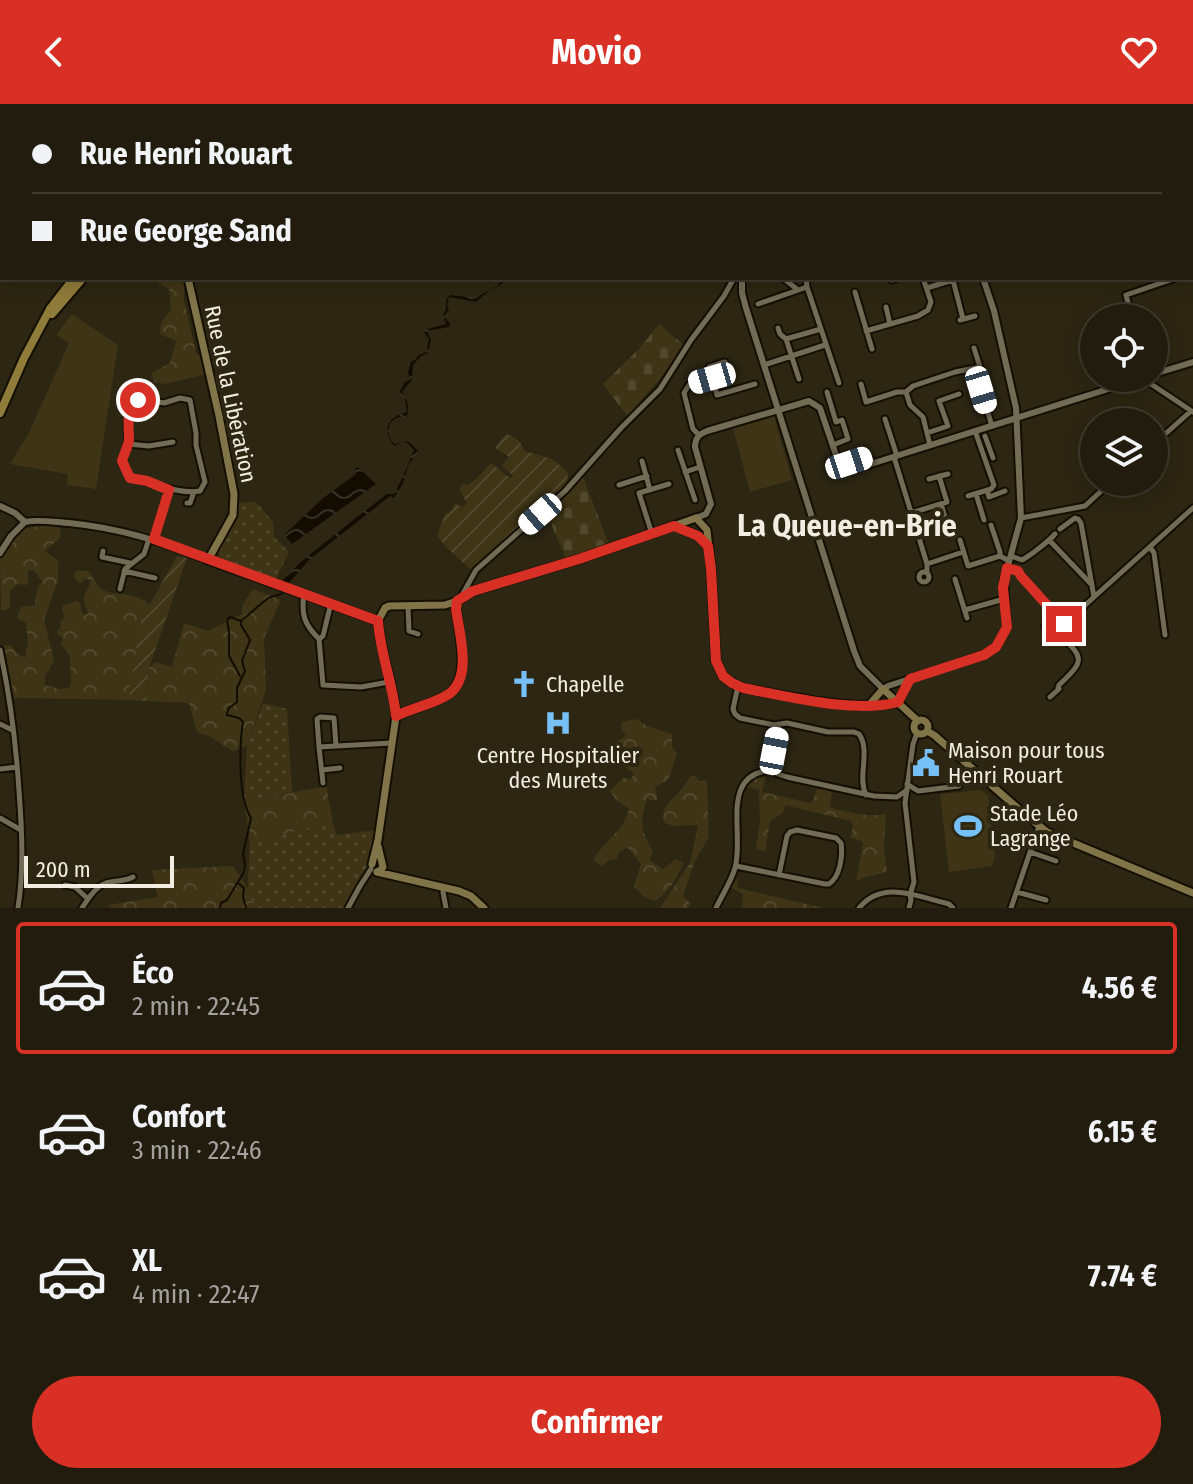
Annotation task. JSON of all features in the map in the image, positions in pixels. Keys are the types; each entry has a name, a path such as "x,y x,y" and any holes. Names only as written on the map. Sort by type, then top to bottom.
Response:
{"main road":[{"path":"46,320 50,309 72,280"},
{"path":"0,413 33,341 46,320 81,280"},
{"name":"Rue de la Libération","path":"188,280 234,494 233,515 208,560"},
{"path":"696,518 707,530 716,661 723,676 738,686 826,702 882,706 898,702"},
{"path":"480,907 471,896 459,891 403,879 377,867 396,716 378,621 385,608 456,603 473,591 579,559 696,518"},
{"path":"696,518 698,536"},
{"path":"674,526 698,536 708,546"},
{"path":"208,560 378,621"},
{"path":"396,716 451,692 458,681 463,665 456,603"},
{"path":"869,705 883,689 918,721 926,723 927,731"},
{"path":"918,721 914,726 917,733 927,731"},
{"path":"927,731 1047,832 1193,893"}],"street":[{"path":"456,603 476,570 565,491 660,389 733,280"},
{"path":"786,280 798,290"},
{"path":"806,280 839,383"},
{"path":"866,331 918,316 928,310 931,302 924,280"},
{"path":"927,288 951,280"},
{"path":"954,280 962,320 975,316"},
{"path":"724,296 742,282 746,308 854,651 860,666 883,689 991,652 1007,627 1003,588 1021,518 1016,408 994,311 984,280"},
{"path":"1128,304 1126,295 1170,280"},
{"path":"758,304 807,287"},
{"path":"855,292 872,349"},
{"path":"886,307 890,324"},
{"path":"778,328 786,339 799,379"},
{"path":"786,339 821,329"},
{"path":"764,365 825,345"},
{"path":"861,384 866,402 906,392 913,386 980,367 974,348"},
{"path":"725,362 709,367 717,395 755,384"},
{"path":"1168,370 1193,362"},
{"path":"699,435 693,429 684,393 689,385 712,378"},
{"path":"981,390 992,426"},
{"path":"827,392 836,422 842,420 848,439 833,445"},
{"path":"906,392 910,405 923,417 930,445"},
{"path":"707,530 711,504 695,447 699,435 707,431 804,401 813,403 820,408 838,461 847,468 855,469 1099,392"},
{"path":"1163,392 1192,412 1168,432"},
{"path":"927,433 948,426 939,401 959,394"},
{"path":"183,397 190,400 205,482 200,491 169,490 130,478 122,461 128,444 127,424 135,401 166,403 183,397"},
{"path":"885,419 927,572"},
{"path":"975,431 993,458"},
{"path":"985,436 994,485 986,496"},
{"path":"128,444 149,446 173,442"},
{"path":"678,450 695,500"},
{"path":"849,463 868,456 873,463"},
{"path":"642,461 650,490"},
{"path":"685,472 700,467"},
{"path":"929,479 948,474"},
{"path":"619,485 647,476"},
{"path":"911,513 947,502 939,476"},
{"path":"652,534 639,493 669,484"},
{"path":"120,589 124,571 145,553 169,490"},
{"path":"968,496 986,496 1005,491"},
{"path":"187,503 190,503 194,492"},
{"path":"976,494 984,520"},
{"path":"1021,518 1085,506 1096,496"},
{"path":"696,518 706,514 711,504"},
{"path":"941,504 941,533"},
{"path":"0,506 25,522"},
{"path":"1055,615 1045,626 1052,633 1193,508"},
{"path":"940,518 949,530"},
{"path":"1009,561 1022,560 1072,519 1078,519 1094,597"},
{"path":"0,553 25,522 39,520 101,526 151,539 208,560"},
{"path":"991,525 1000,556"},
{"path":"960,540 968,566 1000,556 1009,561 1064,624"},
{"path":"1049,540 1092,585"},
{"path":"1150,547 1154,553 1165,635"},
{"path":"103,551 102,557 132,564"},
{"path":"927,564 963,552"},
{"path":"124,571 155,578"},
{"path":"955,579 967,618"},
{"path":"468,582 469,589 473,591"},
{"path":"304,593 302,609 307,627 319,639 323,685 361,687 389,682"},
{"path":"965,610 1004,599"},
{"path":"319,639 323,636 331,603"},
{"path":"408,605 409,631 418,634"},
{"path":"1050,697 1077,669 1079,658 1057,631"},
{"path":"0,650 9,696 22,830 18,908"},
{"path":"898,702 910,679"},
{"path":"738,686 733,709 737,716 774,725 787,723 828,732 859,734 863,742 862,786 866,795"},
{"path":"323,783 317,719 320,717 334,718 336,746"},
{"path":"0,724 13,730"},
{"path":"767,770 772,762 780,724"},
{"path":"909,908 914,882 905,801 917,733"},
{"path":"319,747 393,743"},
{"path":"0,769 17,767"},
{"path":"322,770 340,768"},
{"path":"716,908 736,866 738,802 741,785 749,776 773,770 787,777 854,793 897,797 905,801"},
{"path":"854,793 862,786"},
{"path":"907,787 921,792 959,786"},
{"path":"897,797 907,787"},
{"path":"0,818 22,830"},
{"path":"1011,908 1039,826"},
{"path":"736,866 779,875 829,884 837,877 841,843 836,838 797,830 790,832 779,875"},
{"path":"1033,844 1047,832"},
{"path":"1030,852 1056,861"},
{"path":"350,907 360,886 377,867"},
{"path":"82,908 104,884 126,881 133,876"},
{"path":"65,885 75,887 88,899"},
{"path":"443,892 446,908"},
{"path":"859,908 879,893 896,892 949,904 953,908"},
{"path":"1017,892 1046,900"}],"green space":[{"path":"158,280 184,280 184,300 196,353 202,359 206,374 166,384 154,382 152,373 170,363 176,341 160,334 161,324 171,309 169,289"},
{"path":"72,314 118,345 96,489 67,485 68,474 10,464 29,433 69,343 56,335"},
{"path":"659,324 685,346 629,418 603,384 639,349"},
{"path":"774,416 792,480 750,492 733,428"},
{"path":"506,434 517,440 525,451 552,459 568,472 569,484 470,569 437,536 445,514 452,510 455,503 462,507 467,503 459,489 463,484 471,483 491,463 510,478 513,476 502,465 509,457 495,448"},
{"path":"583,477 609,545 566,559 547,514"},
{"path":"256,502 273,522 274,537 289,552 276,579 221,559 218,552 237,514 237,503"},
{"path":"59,527 61,530 60,538 45,551 58,561 58,580 44,620 54,660 45,677 45,685 59,689 69,688 71,684 70,657 57,631 65,618 63,605 77,601 82,613 88,613 84,597 91,581 86,578 81,583 74,573 89,571 105,591 137,597 150,605 141,620 133,700 14,698 4,645 11,645 15,652 25,658 28,641 26,623 17,618 21,607 35,605 42,581 33,570 28,571 28,585 20,584 12,588 10,607 4,611 1,609 0,557 21,530"},
{"path":"177,556 187,558 149,668 146,701 133,700 129,694 141,620"},
{"path":"253,589 281,600 264,638 266,690 247,746 233,751 197,732 189,703 146,701 149,668 156,662 172,667 184,623 208,631 242,614 242,606"},
{"path":"263,703 287,709 292,792 244,802 247,746"},
{"path":"637,719 647,726 672,734 672,746 677,754 668,780 655,787 658,801 647,799 643,814 642,826 653,851 649,860 663,869 676,859 684,863 669,889 655,901 643,896 634,886 641,864 627,847 618,853 617,859 609,860 602,866 593,860 627,816 629,809 616,800 610,791 623,778 631,779 634,773 618,761 616,742 626,736 621,729 622,722"},
{"path":"695,775 699,781 707,781 709,837 694,863 683,896 691,904 688,908 660,908 690,863 698,825 674,826 664,823 664,813 666,806"},
{"path":"757,776 766,776 762,792 811,803 817,788 832,792 831,808 865,815 886,814 884,846 887,872 856,881 863,844 850,838 851,821 785,805 783,813 770,821 765,851 756,849 760,823 759,790 746,787"},
{"path":"326,786 333,822 250,842 244,802"},
{"name":"Stade Léo Lagrange","path":"981,790 988,796 995,856 992,866 949,872 940,794"},
{"path":"333,822 336,835 376,830 372,857 345,908 252,908 247,900 250,842"},
{"path":"233,866 249,890 254,908 111,908 108,905 158,897 152,870"},
{"path":"738,878 737,888 824,908 742,908 743,894 730,887"}],"water":[{"path":"505,280 476,302 449,297 449,310 444,316 449,327 427,331 431,340 428,353 413,365 412,380 402,392 408,404 408,410 406,417 395,419 390,425 388,430 394,444 402,442 394,446 388,434 387,429 388,424 395,417 407,412 405,399 398,394 405,382 410,380 408,372 411,362 426,352 429,339 424,330 446,324 443,315 447,300 450,295 475,298"},
{"path":"405,441 418,451 394,498 390,496 309,560 288,584 282,581 357,517 387,494 394,494 414,450"},
{"path":"358,467 376,484 292,544 284,535 322,499 356,474 354,470"}],"waterway":[{"path":"220,908 244,872 243,854 251,818 242,785 240,758 243,722 227,715 229,708 237,702 237,688 245,671 242,661 250,640 241,621 268,598 284,591"},
{"path":"240,676 229,656 227,620 230,617 241,621"},
{"path":"238,883 244,888 246,908"}],"place":[{"name":"Chapelle","path":"524,684"},
{"name":"Centre Hospitalier des Murets","path":"558,723"},
{"name":"Maison pour tous Henri Rouart","path":"926,763"},
{"name":"Stade Léo Lagrange","path":"968,826"}],"district":[{"name":"La Queue-en-Brie","path":"847,526"}],"route":[{"path":"138,400 131,408 127,427 129,439 122,461 130,478 169,490 154,539 378,621 396,716 444,696 458,681 463,665 456,609 457,601 467,594 674,526 689,530 708,546 716,661 723,676 743,688 847,704 882,706 898,702 910,679 984,655 996,647 1007,627 1003,588 1007,568 1018,571 1064,624"}]}
